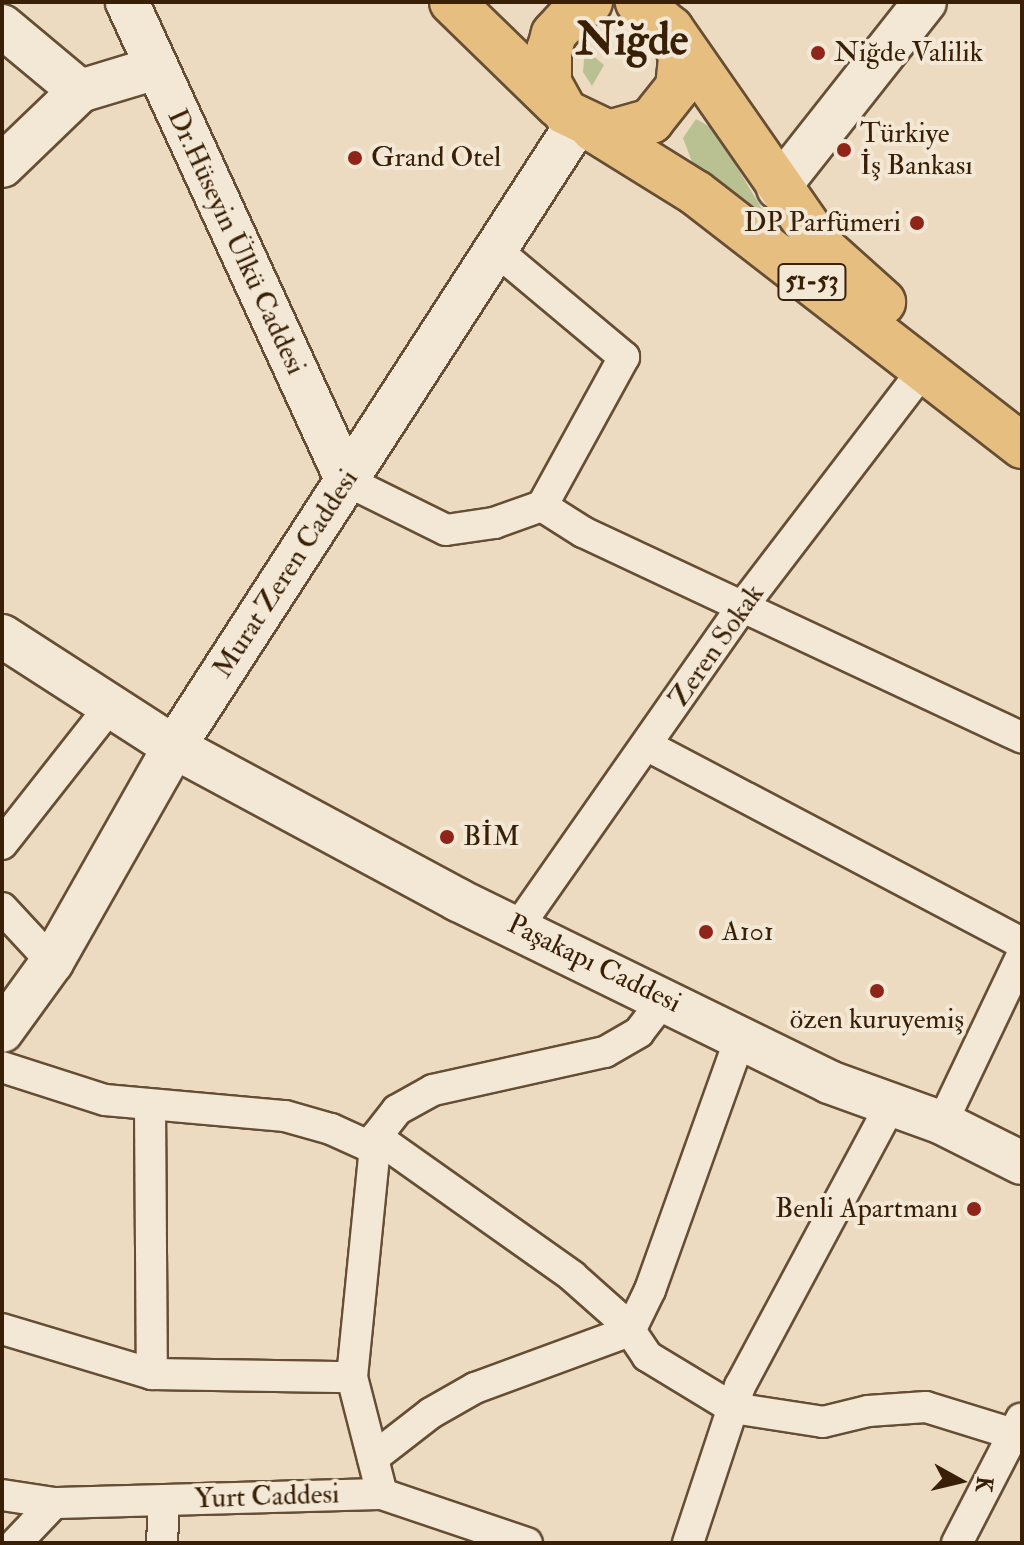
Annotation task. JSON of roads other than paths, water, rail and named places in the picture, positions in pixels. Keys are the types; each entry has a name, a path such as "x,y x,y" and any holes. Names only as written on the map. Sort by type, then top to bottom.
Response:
{"main road":[{"name":"51-53","path":"452,2 579,121 696,193 1022,446"},
{"path":"590,2 563,21 549,50 549,83 579,121 624,132 663,112 681,72 650,11"},
{"name":"51-53","path":"650,11 778,188 851,278 1022,407"}],"street":[{"name":"Dr.Hüseyin Ülkü Caddesi","path":"127,2 347,481"},
{"path":"778,188 925,2"},
{"path":"2,26 80,91"},
{"path":"2,166 80,91 156,68"},
{"name":"Murat Zeren Caddesi","path":"2,1031 52,962 174,747 579,121"},
{"path":"347,481 446,530 494,523 542,506 624,357 496,250"},
{"name":"Zeren Sokak","path":"518,927 648,746 742,607 923,370"},
{"path":"542,506 583,532 1022,738"},
{"name":"Paşakapı Caddesi","path":"2,636 109,708 174,747 518,927 829,1082 942,1123 1022,1163"},
{"path":"2,844 109,708"},
{"path":"648,746 1022,943"},
{"path":"2,908 52,962"},
{"path":"942,1123 1022,955"},
{"path":"382,1494 352,1377 376,1143 397,1110 433,1090 605,1052 639,1032 665,998"},
{"path":"373,1458 431,1413 475,1388 630,1331 650,1290 741,1036"},
{"path":"2,1067 60,1089 150,1106 285,1116 376,1143 572,1276 630,1331 647,1356 733,1408 823,1422 868,1411 926,1407 1018,1426 957,1543"},
{"path":"688,1543 733,1408 782,1303 891,1104"},
{"path":"150,1106 152,1374"},
{"path":"2,1329 152,1374 352,1377"},
{"name":"Yurt Caddesi","path":"2,1495 54,1503 382,1494 527,1543"},
{"path":"162,1543 164,1500"},
{"path":"16,1543 54,1503"}],"place":[{"name":"Niğde Valilik","path":"818,53"},
{"name":"Türkiye İş Bankası","path":"844,150"},
{"name":"Grand Otel","path":"355,158"},
{"name":"DP Parfümeri","path":"917,223"},
{"name":"BİM","path":"447,837"},
{"name":"A101","path":"706,932"},
{"name":"özen kuruyemiş","path":"877,991"},
{"name":"Benli Apartmanı","path":"974,1209"}],"district":[{"name":"Niğde","path":"632,41"}]}
